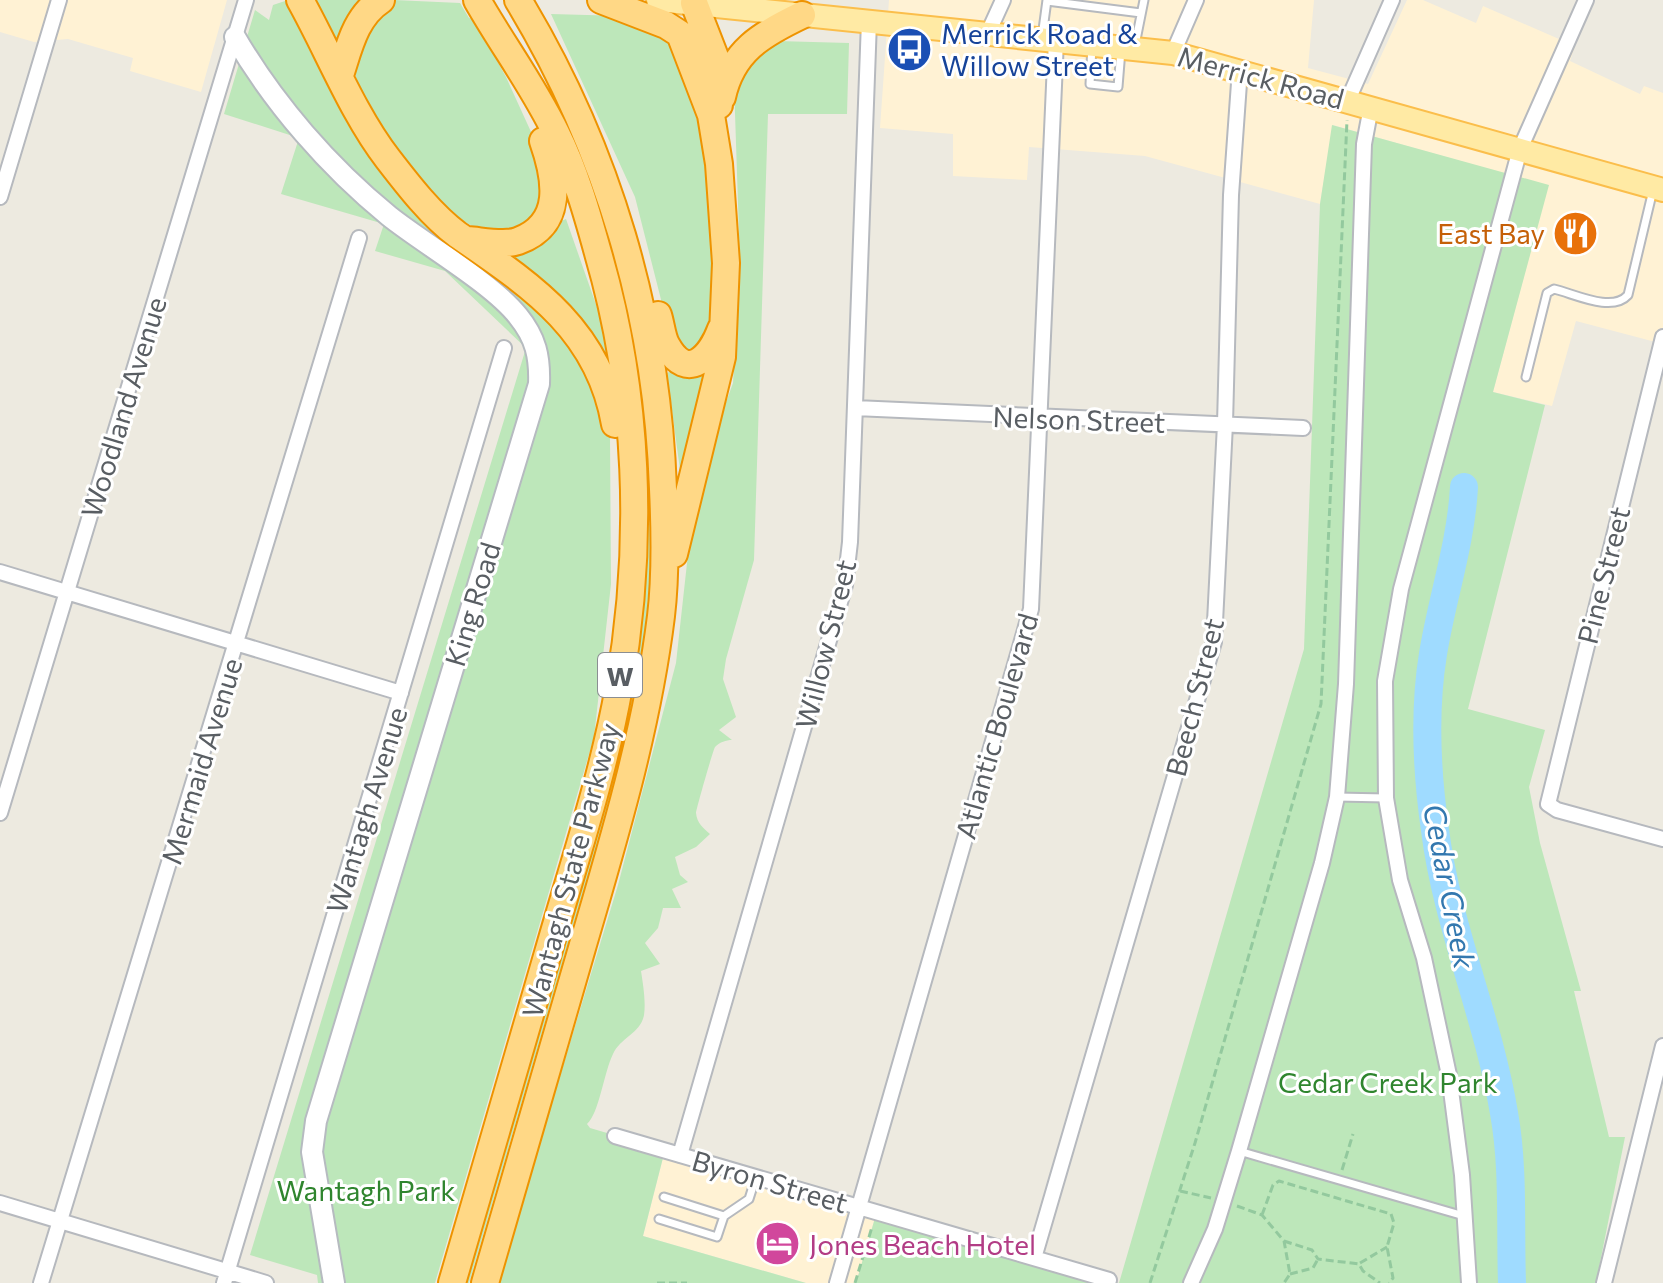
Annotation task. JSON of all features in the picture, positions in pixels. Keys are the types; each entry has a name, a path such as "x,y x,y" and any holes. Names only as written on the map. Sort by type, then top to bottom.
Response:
{"highway":[{"path":"300,0 386,157 426,204 545,299 572,326 593,356 607,389 614,422 629,612"},
{"path":"340,75 355,30 369,8 381,0"},
{"name":"Wantagh State Parkway","path":"452,1283 599,778 618,688 629,612 632,449 623,362 609,295 584,202 556,133 477,0"},
{"name":"Wantagh State Parkway","path":"485,1283 630,785 649,693 661,612 665,524 662,444 652,357 635,276 593,152 546,46 518,0"},
{"path":"601,0 666,25 680,34 711,115 719,164"},
{"path":"661,612 716,393 726,315 719,164 720,108 715,57 694,1"},
{"path":"720,108 727,75 743,51 765,33 806,8"},
{"path":"468,240 515,242 535,232 549,216 556,194 553,168 515,66"},
{"path":"593,152 651,293 667,346 680,360 701,363 715,346 726,315"}],"main road":[{"name":"Merrick Road","path":"658,0 806,8 869,21 1173,53 1240,69 1658,189"}],"street":[{"path":"0,197 59,0"},
{"name":"Woodland Avenue","path":"0,813 246,0"},
{"path":"988,33 1003,0"},
{"path":"1191,1283 1211,1240 1239,1151 1322,863 1337,797 1346,684 1364,144 1357,103 1392,0"},
{"path":"1469,1283 1466,1216 1446,1060 1424,958 1400,880 1386,798 1385,681 1401,589 1520,149 1586,0"},
{"path":"1173,53 1191,1"},
{"name":"Willow Street","path":"680,1155 845,585 855,408 869,21"},
{"name":"King Road","path":"235,37 254,69 311,140 387,214 516,313 533,336 540,359 539,384 316,1121 312,1152 334,1283"},
{"name":"Atlantic Boulevard","path":"837,1283 1031,609 1048,39"},
{"name":"Beech Street","path":"1034,1258 1214,642 1225,424 1231,195 1240,69"},
{"name":"Mermaid Avenue","path":"41,1283 359,238"},
{"name":"Pine Street","path":"1663,337 1548,804 1557,810 1663,839"},
{"name":"Wantagh Avenue","path":"225,1277 504,348"},
{"name":"Nelson Street","path":"855,408 1039,419 1303,428"},
{"path":"0,572 401,693"},
{"path":"1604,1283 1663,1046"},
{"name":"Byron Street","path":"615,1136 1109,1280"},
{"path":"0,1203 225,1277 266,1283"}],"lane":[{"path":"1048,39 1047,0 1141,13"},
{"path":"1092,44 1090,84 1118,87 1144,0"},
{"path":"1526,377 1547,293 1554,289 1610,303 1622,301 1628,295 1658,189"},
{"path":"1337,797 1386,798"},
{"path":"1239,1151 1466,1216"},
{"path":"659,1219 717,1237 724,1216 749,1199 756,1177"},
{"path":"664,1197 724,1216"}],"path":[{"path":"1150,1283 1301,778 1322,695 1344,132 1357,103"},
{"path":"1342,1170 1353,1134"},
{"path":"1262,1215 1273,1185 1279,1181 1391,1214 1394,1223 1387,1247 1393,1278 1389,1283"},
{"path":"1180,1191 1223,1201 1262,1215 1284,1241 1290,1274"},
{"path":"855,1283 876,1212"},
{"path":"1284,1241 1312,1250 1318,1259 1359,1264 1380,1283"},
{"path":"1359,1264 1387,1247"},
{"path":"1284,1283 1290,1274 1313,1268 1318,1259"},
{"path":"657,1283 687,1283"}],"shaded area":[{"path":"0,0 227,0 201,92 130,71 133,58 68,39 34,42 0,32"},
{"path":"889,0 1314,0 1308,68 1368,84 1407,0 1423,0 1476,23 1483,6 1575,46 1570,61 1640,94 1644,86 1663,93 1663,344 1576,321 1552,406 1493,392 1548,186 1333,125 1320,204 1145,156 1029,147 1027,180 953,176 953,134 880,128"},
{"path":"665,1150 877,1211 856,1283 806,1283 643,1236"}],"green space":[{"name":"Wantagh Park","path":"288,0 300,14 343,114 369,157 400,194 555,319 605,398 610,436 611,584 594,737 435,1283 318,1283 317,1275 250,1255 526,348 445,271 375,251 384,224 281,194 299,138 224,114 255,10 269,20 273,5"},
{"path":"311,0 365,0 339,51"},
{"path":"394,0 460,3 469,18 474,19 506,77 548,169 545,205 518,232 478,228 449,210 411,171 375,120 362,95 355,72 354,52 381,12"},
{"path":"551,14 623,16 674,40 702,119 715,251 713,334 686,355 671,339 635,197"},
{"path":"777,41 849,43 847,114 768,114 754,560 723,679 736,717 719,730 732,740 715,747 696,813 699,822 710,834 696,847 675,857 680,875 688,882 672,889 681,908 663,908 658,928 645,943 660,964 641,971 645,1004 642,1021 613,1054 595,1111 587,1124 590,1128 665,1150 643,1236 806,1283 497,1283 618,885 676,663 690,536 709,449 733,383 740,264 734,83 751,56"},
{"name":"Cedar Creek Park","path":"1332,125 1549,185 1493,392 1545,405 1468,709 1545,730 1529,787 1540,843 1581,991 1574,991 1609,1137 1625,1137 1596,1283 1119,1283 1304,649 1320,204"},
{"path":"566,219 600,316 611,380 491,250"},
{"path":"637,372 642,373 648,422 653,547 642,660 618,772 469,1283 462,1283 582,874 644,469"},
{"path":"667,373 712,375 680,470"},
{"path":"877,1211 1119,1283 856,1283"}],"waterway":[{"name":"Cedar Creek","path":"1464,487 1459,529 1430,675 1428,764 1441,866 1504,1113 1510,1176 1512,1283"}],"place":[{"name":"Merrick Road & Willow Street","path":"910,49"},
{"name":"East Bay","path":"1576,233"},
{"name":"Jones Beach Hotel","path":"778,1244"}]}
